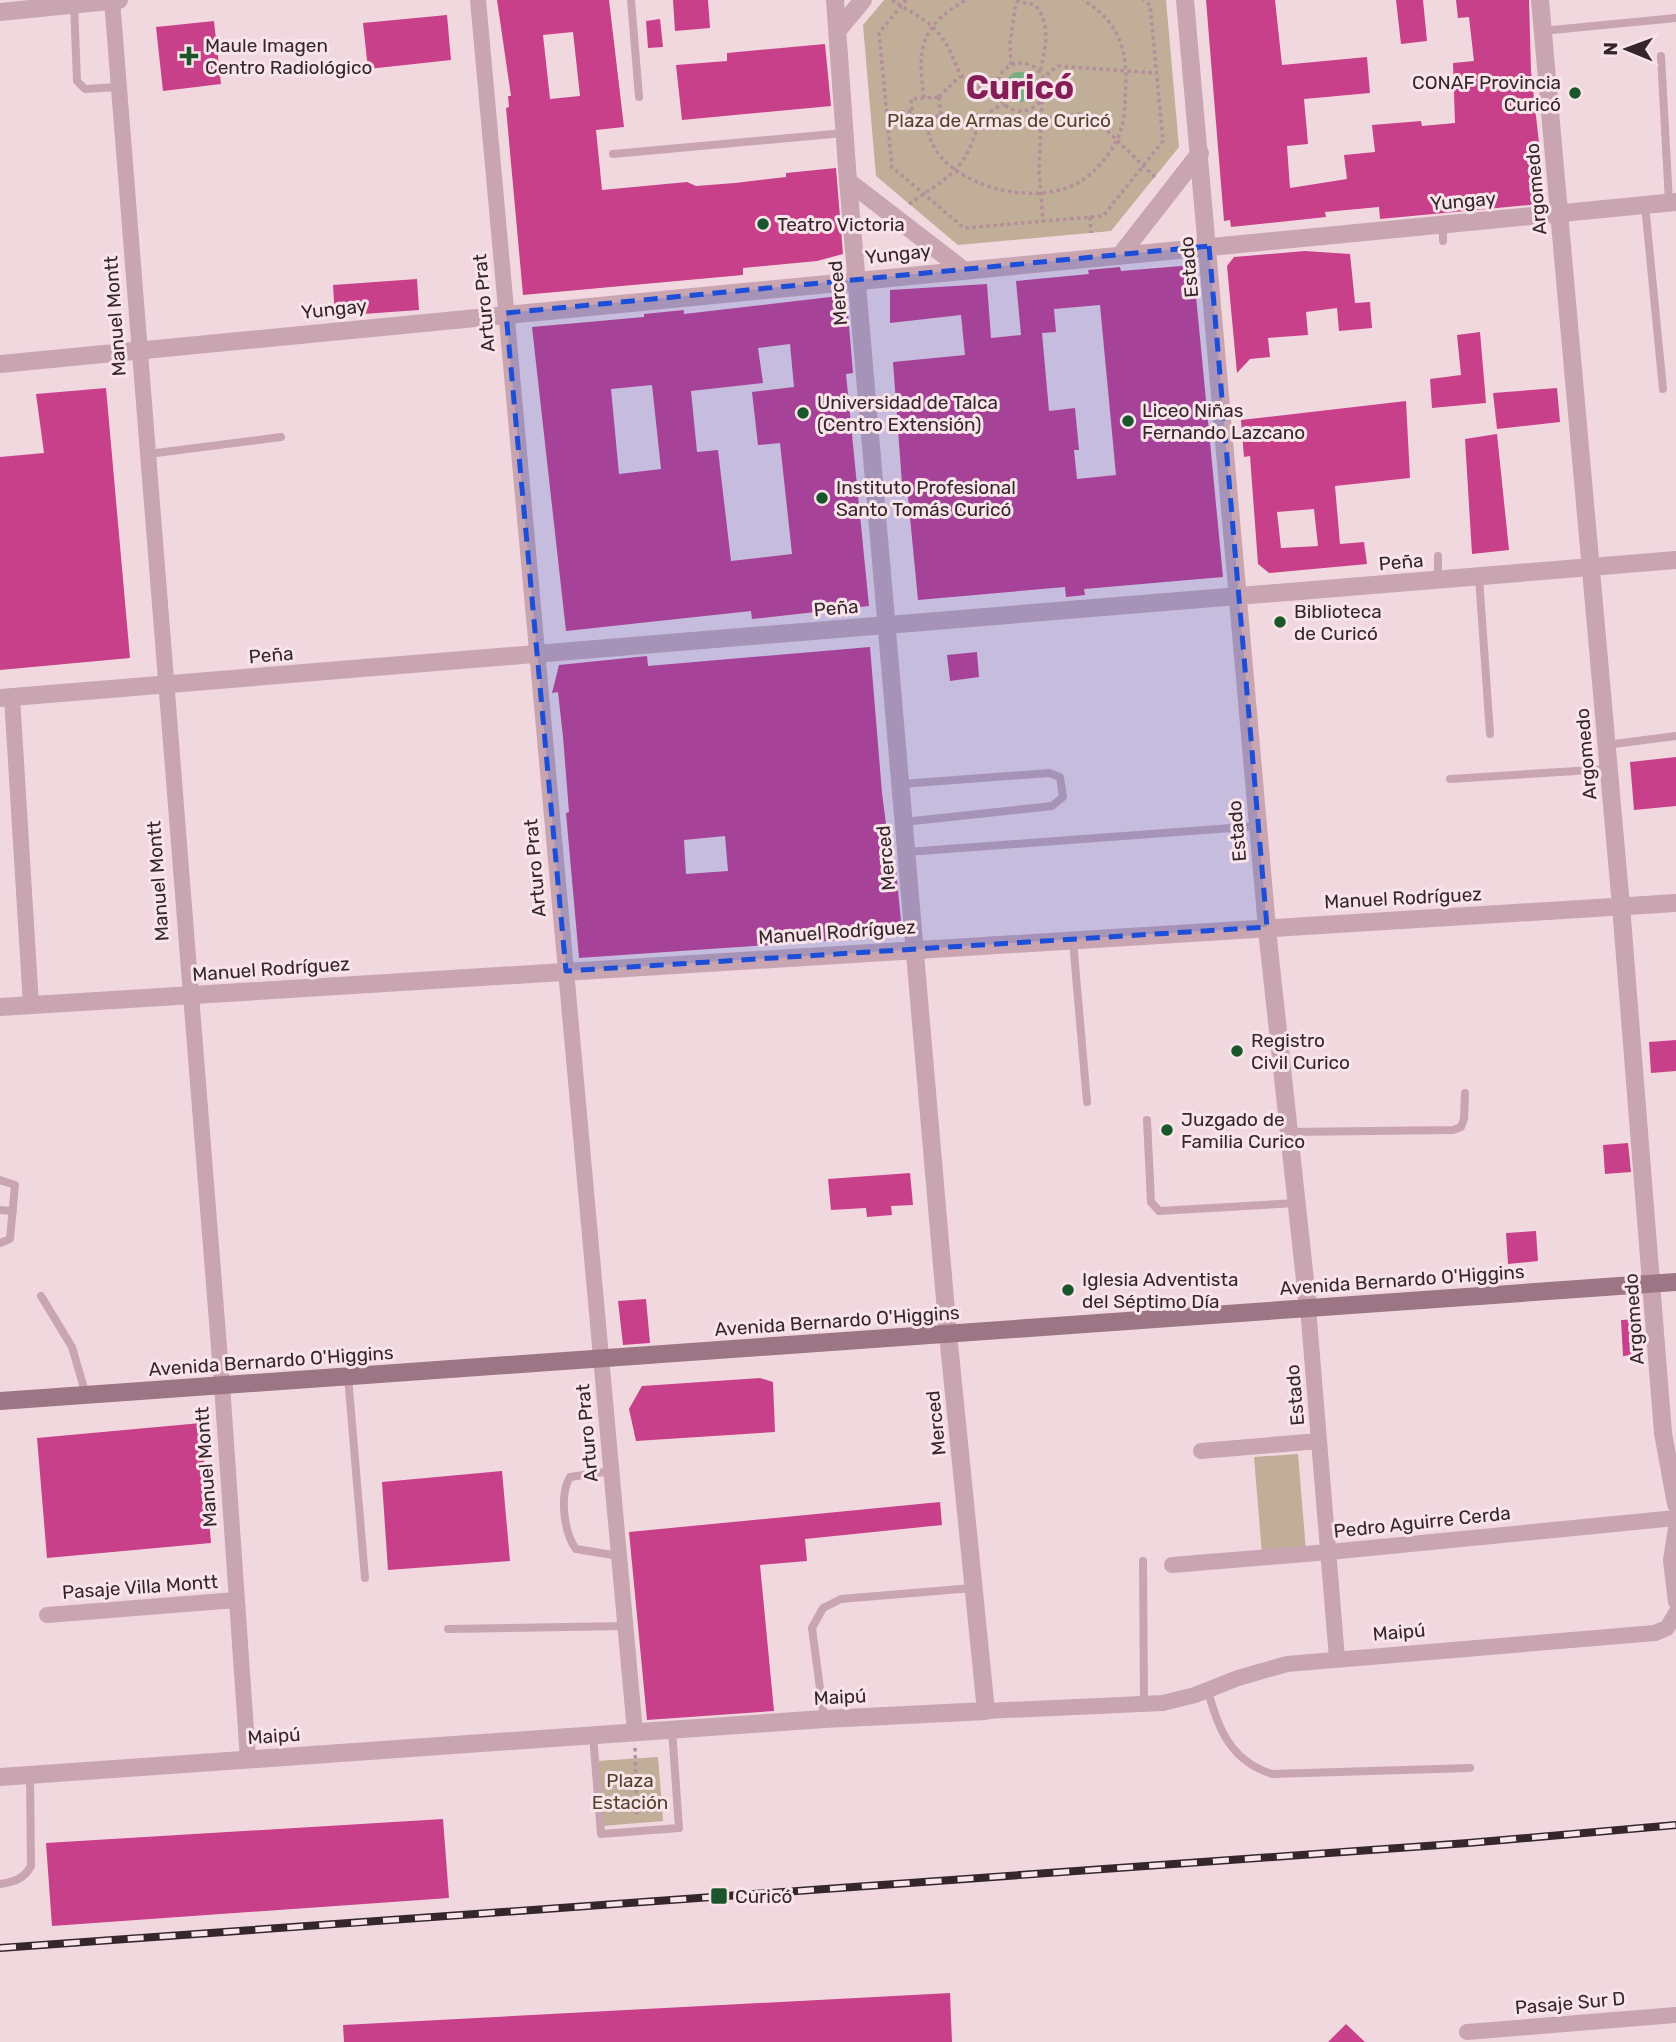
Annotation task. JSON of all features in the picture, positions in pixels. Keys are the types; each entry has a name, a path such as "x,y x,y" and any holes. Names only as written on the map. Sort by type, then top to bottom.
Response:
{"main road":[{"name":"Avenida Bernardo O'Higgins","path":"0,1401 1676,1282"}],"street":[{"name":"Manuel Montt","path":"112,0 188,995 222,1385 248,1759"},
{"path":"0,12 119,0"},
{"name":"Arturo Prat","path":"478,0 635,1732"},
{"name":"Merced","path":"835,0 848,181 948,1334 986,1711"},
{"path":"838,30 863,0"},
{"name":"Estado","path":"1185,0 1209,246 1267,927 1308,1308 1338,1658"},
{"name":"Argomedo","path":"1540,0 1653,1284 1663,1433 1676,1504"},
{"path":"1122,253 1200,153"},
{"path":"848,181 962,269"},
{"name":"Yungay","path":"0,365 138,349 1122,253 1443,232 1559,213 1673,202"},
{"name":"Peña","path":"6,698 1676,560"},
{"path":"6,698 31,1005"},
{"name":"Manuel Rodríguez","path":"0,1007 915,948 1676,903"},
{"path":"1201,1451 1320,1441"},
{"name":"Pedro Aguirre Cerda","path":"1172,1564 1329,1552 1676,1518"},
{"path":"1676,1528 1671,1560 1676,1602"},
{"name":"Pasaje Villa Montt","path":"47,1615 236,1600"},
{"name":"Maipú","path":"0,1777 824,1719 1144,1703 1183,1699 1262,1670 1338,1658 1655,1633 1674,1618"},
{"name":"Pasaje Sur D","path":"1464,2039 1676,2015"}],"lane":[{"path":"631,0 639,97"},
{"path":"74,4 79,86 85,89 118,88"},
{"path":"1542,31 1676,18"},
{"path":"1661,56 1673,202"},
{"path":"613,154 845,133"},
{"path":"1645,205 1663,389"},
{"path":"146,455 281,437"},
{"path":"1438,556 1438,580"},
{"path":"1479,577 1490,734"},
{"path":"1606,745 1676,736"},
{"path":"1450,779 1608,769"},
{"path":"901,784 1049,773 1060,777 1063,786 1063,797 1052,806 904,822"},
{"path":"907,852 1258,827"},
{"path":"1073,939 1087,1101"},
{"path":"1289,1132 1453,1130 1461,1127 1464,1119 1465,1093"},
{"path":"1147,1120 1151,1202 1159,1211 1297,1203"},
{"path":"0,1180 15,1185 10,1239 0,1243"},
{"path":"0,1210 13,1212"},
{"path":"41,1296 72,1347 86,1395"},
{"path":"348,1376 365,1578"},
{"path":"611,1471 570,1477 564,1487 569,1539 576,1549 619,1556"},
{"path":"1143,1561 1144,1703"},
{"path":"824,1719 812,1628 823,1608 841,1598 974,1587"},
{"path":"448,1629 625,1626"},
{"path":"1208,1690 1222,1737 1257,1770 1272,1774 1470,1768"},
{"path":"593,1735 601,1834 679,1828 672,1730"},
{"path":"0,1884 15,1882 26,1874 31,1866 30,1775"}],"path":[{"path":"892,0 931,25 942,36 961,76 978,90 998,92"},
{"path":"906,0 879,33 892,167 964,228 1103,216 1143,167 1163,141 1150,5 1143,0"},
{"path":"924,98 922,48 931,25 966,0"},
{"path":"1011,65 1010,43 1016,0 1035,5 1044,15 1046,30 1040,73"},
{"path":"925,118 929,138 939,156 954,170 985,186 1041,193 1079,182 1099,165 1116,142 1125,118 1126,71 1119,34 1106,16 1084,0"},
{"path":"1042,99 1025,111 1010,109 998,92 1001,73 1011,65 1031,65 1045,82"},
{"path":"1043,221 1039,170 1042,99 1049,72 1059,66 1157,73"},
{"path":"939,97 941,116 912,119 911,100 939,97 961,76"},
{"path":"909,204 954,170 969,151 980,119 987,111 1004,104"},
{"path":"887,113 912,111"},
{"path":"1043,119 1082,114 1098,122 1155,177"},
{"path":"1090,217 1091,233"},
{"path":"635,1732 638,1831"}],"highlighted area":[{"path":"1209,246 1267,927 566,971 506,313"}],"green space":[{"name":"Plaza de Armas de Curicó","path":"884,0 1166,0 1179,147 1111,231 958,245 876,176 863,25"},
{"path":"1298,1454 1306,1551 1262,1554 1254,1457"},
{"name":"Plaza Estación","path":"658,1757 663,1821 602,1826 597,1761"}],"shaded area":[{"path":"1020,72 1031,76 1035,87 1031,98 1020,102 1009,98 1005,87 1009,76"}],"building":[{"path":"497,0 609,0 624,127 596,130 602,190 687,182 696,186 735,183 786,177 786,173 836,168 843,254 817,261 743,268 743,275 523,295 506,108 509,107 508,96 511,96","holes":["573,32 580,96 550,99 543,35"]},
{"path":"673,0 708,0 710,28 675,31"},
{"path":"1206,0 1275,0 1282,65 1367,57 1370,93 1304,99 1308,144 1287,146 1290,188 1347,179 1344,155 1375,152 1372,125 1421,121 1422,126 1455,123 1453,63 1474,61 1469,17 1458,18 1456,0 1529,0 1531,71 1545,197 1540,204 1380,219 1379,207 1325,212 1326,217 1231,227 1230,220 1224,221"},
{"path":"1396,0 1423,0 1427,41 1401,44"},
{"path":"447,15 451,60 368,69 363,23"},
{"path":"660,19 663,47 648,48 646,21"},
{"name":"Maule Imagen Centro Radiológico","path":"214,21 221,84 163,91 156,27"},
{"path":"825,44 831,106 682,120 676,65 727,61 727,53"},
{"path":"1305,251 1350,254 1355,303 1370,302 1372,328 1339,331 1337,308 1306,312 1308,335 1268,338 1270,357 1250,359 1237,373 1227,266 1234,257"},
{"path":"1193,265 1223,577 1084,589 1085,595 1066,597 1065,587 918,600 908,497 903,497 893,362 965,355 961,315 890,323 890,290 987,284 991,338 1021,335 1016,281 1089,274 1088,270 1120,267 1121,271","holes":["1100,305 1116,475 1077,479 1074,450 1079,450 1075,408 1049,411 1042,333 1056,332 1054,309"]},
{"path":"417,279 419,310 335,316 333,285"},
{"path":"839,296 847,302 853,373 846,374 869,606 752,619 751,611 566,631 532,327 644,317 644,314 684,310 684,314","holes":["790,344 794,387 752,392 758,445 780,443 792,554 731,561 718,450 697,452 691,391 763,383 758,348","652,385 661,469 619,474 611,389"]},
{"path":"1480,332 1486,403 1432,408 1430,379 1461,375 1457,335"},
{"path":"106,388 130,658 0,670 0,457 44,453 36,394"},
{"path":"1557,388 1560,422 1497,429 1493,393"},
{"path":"1406,401 1410,478 1335,486 1340,544 1364,542 1367,564 1269,573 1258,564 1250,456 1244,457 1241,420","holes":["1314,509 1318,546 1281,548 1277,512"]},
{"path":"1497,434 1509,550 1472,554 1465,439"},
{"path":"870,647 882,793 892,870 896,870 902,932 898,936 579,958 566,813 569,812 563,737 558,692 552,693 559,665 647,656 648,666","holes":["725,836 728,871 686,874 684,840"]},
{"path":"977,652 979,677 950,681 947,655"},
{"path":"1676,757 1676,806 1634,810 1630,762"},
{"path":"1676,1040 1676,1071 1651,1073 1649,1042"},
{"path":"1628,1143 1631,1172 1605,1174 1603,1145"},
{"path":"910,1173 913,1205 891,1206 892,1215 867,1217 866,1208 831,1210 828,1179"},
{"path":"1536,1231 1538,1261 1508,1264 1506,1233"},
{"path":"646,1299 650,1343 623,1345 618,1301"},
{"path":"1641,1319 1643,1354 1623,1356 1621,1320"},
{"path":"760,1378 773,1382 775,1432 636,1441 629,1409 642,1386"},
{"path":"201,1423 211,1543 47,1558 37,1438"},
{"path":"502,1471 510,1561 388,1570 382,1482"},
{"path":"940,1502 942,1525 805,1539 807,1561 760,1565 774,1711 647,1720 629,1532"},
{"path":"443,1819 449,1898 52,1926 46,1843"},
{"path":"950,1993 952,2042 344,2042 343,2025"},
{"path":"1346,2024 1365,2042 1328,2042"}],"railway":[{"path":"0,1948 1468,1843 1676,1825"}],"place":[{"name":"Maule Imagen Centro Radiológico","path":"189,56"},
{"name":"CONAF Provincia Curicó","path":"1575,93"},
{"name":"Teatro Victoria","path":"763,224"},
{"name":"Universidad de Talca (Centro Extensión)","path":"803,413"},
{"name":"Liceo Niñas Fernando Lazcano","path":"1128,421"},
{"name":"Instituto Profesional Santo Tomás Curicó","path":"822,498"},
{"name":"Biblioteca de Curicó","path":"1280,622"},
{"name":"Registro Civil Curico","path":"1237,1051"},
{"name":"Juzgado de Familia Curico","path":"1167,1130"},
{"name":"Iglesia Adventista del Séptimo Día","path":"1068,1290"},
{"name":"Curicó","path":"719,1896"}],"district":[{"name":"Curicó","path":"1020,87"}]}
